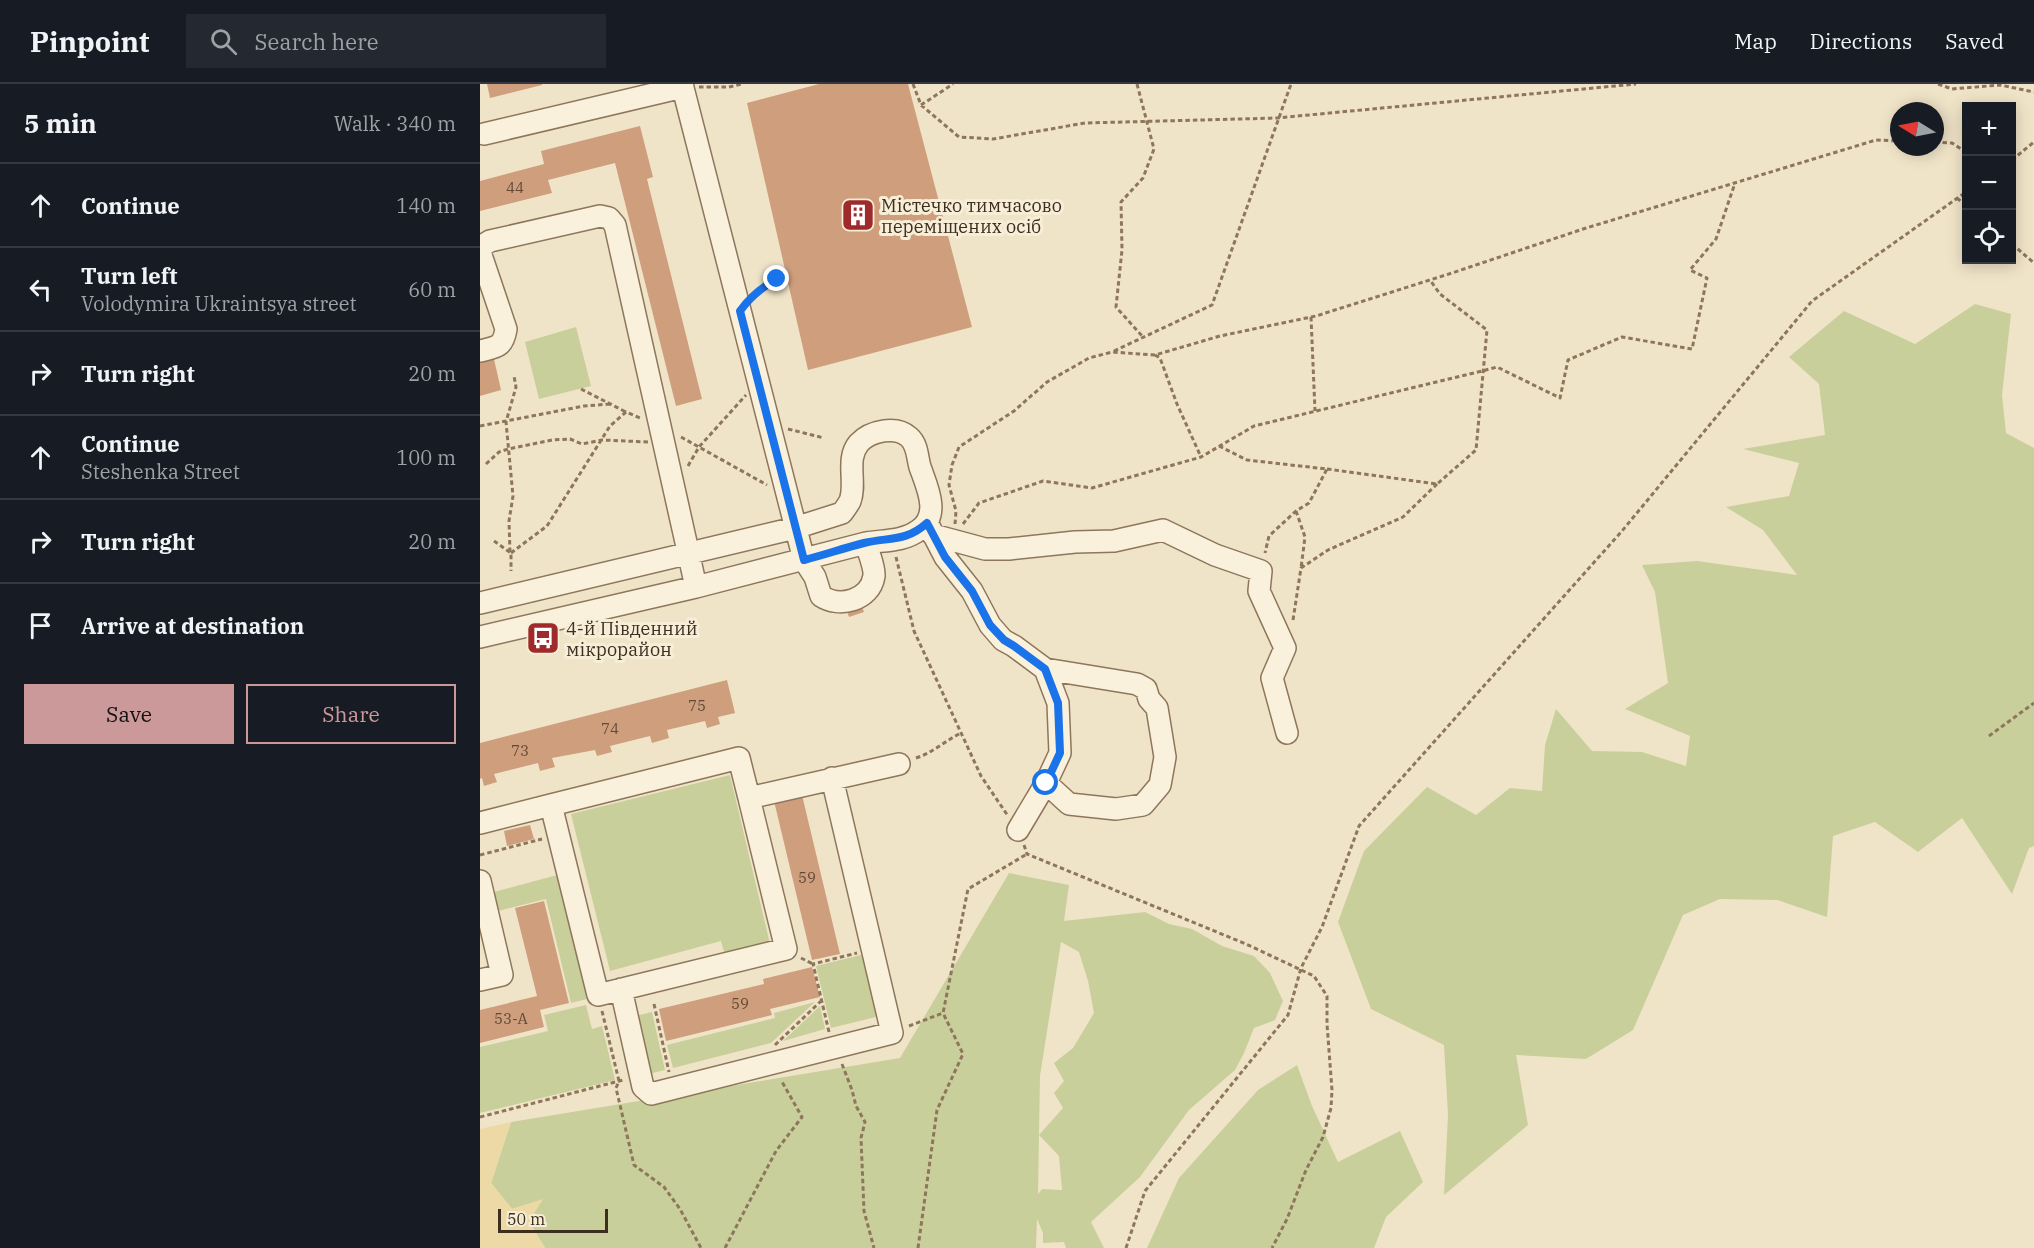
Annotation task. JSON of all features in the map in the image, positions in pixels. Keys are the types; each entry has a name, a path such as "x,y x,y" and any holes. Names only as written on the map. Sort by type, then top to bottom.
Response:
{"street":[{"path":"482,131 683,86 804,560 815,577 821,596 830,603 842,603 863,595 870,588 874,574 866,543"},
{"path":"480,351 498,347 504,340 506,329 481,255 482,246 490,242 600,216 609,218 615,225 696,587"},
{"path":"480,603 795,528 842,513 850,500 851,468 856,446 867,435 883,431 901,432 910,437 917,450 945,557 972,591 990,625 1004,640 1045,669 1137,684 1146,689 1149,699 1157,708 1165,758 1160,785 1143,805 1116,809 1069,804 1046,783"},
{"path":"480,638 696,587 866,543 909,536 937,533 985,549 1009,549 1076,542 1114,541 1163,530 1215,555 1261,571 1259,591 1285,648 1272,678 1287,733"},
{"path":"1017,830 1046,783 1060,753 1058,703 1045,669"},
{"path":"480,823 551,805 739,758 786,949 598,995 551,805"},
{"path":"748,798 899,764"},
{"path":"621,989 643,1087 651,1094 892,1033 832,778"},
{"path":"480,881 502,975 480,980"}],"path":[{"path":"683,86 729,87 742,84"},
{"path":"914,84 921,105 959,137 993,139 1084,123 1277,118 1636,84"},
{"path":"921,105 953,84"},
{"path":"1137,84 1154,149 1143,178 1121,202 1122,250 1116,307 1143,337"},
{"path":"937,533 955,524 956,511 949,485 952,465 959,447 1014,411 1047,382 1089,358 1112,352 1212,305 1291,84"},
{"path":"1938,84 1952,89 1999,85 2034,92"},
{"path":"1112,352 1155,355 1220,336 1311,317 1583,229 1876,140 1890,141"},
{"path":"2016,157 2034,142"},
{"path":"1944,143 1952,143 1962,149"},
{"path":"937,533 979,503 1043,482 1092,488 1201,458 1254,426 1315,411 1497,367 1560,398 1568,360 1622,337 1692,349 1707,278 1690,270 1716,239 1735,183"},
{"path":"1125,1248 1145,1191 1288,1015 1301,969 1322,927 1359,826 1622,531 1812,301 1962,195"},
{"path":"1957,198 1962,202"},
{"path":"2016,247 2034,263"},
{"path":"740,311 761,288 777,279"},
{"path":"1301,568 1328,550 1403,517 1476,450 1487,330 1440,294 1430,280"},
{"path":"1311,317 1315,411"},
{"path":"1155,355 1160,358 1201,458"},
{"path":"511,571 509,521 513,496 506,422 516,387 514,376"},
{"path":"674,488 699,447 738,401 758,383"},
{"path":"581,389 662,434 699,447 762,483 786,492"},
{"path":"480,426 584,406 610,404"},
{"path":"511,552 547,526 610,426 626,412"},
{"path":"769,424 824,438"},
{"path":"486,464 499,452 508,448 552,440 570,440 582,444 662,434"},
{"path":"1219,446 1247,460 1437,484"},
{"path":"1261,571 1269,536 1309,502 1327,469"},
{"path":"1285,648 1294,616 1305,537 1296,511"},
{"path":"494,541 511,552"},
{"path":"1989,736 2034,703"},
{"path":"899,764 926,755 943,742 961,733"},
{"path":"480,855 559,835"},
{"path":"918,1248 937,1110 963,1054 943,1013 968,889 1027,854"},
{"path":"829,1032 813,964 872,949"},
{"path":"1272,1248 1323,1137 1331,1108 1332,1090 1326,996 1314,976 1301,969"},
{"path":"598,995 619,1081 616,1088 634,1165 664,1187 680,1209 701,1248"},
{"path":"772,1047 821,1001"},
{"path":"654,1004 670,1073"},
{"path":"892,1033 943,1013"},
{"path":"842,1062 856,1106 865,1122 861,1138 864,1211 874,1248"},
{"path":"725,1248 776,1151 802,1117 780,1078"}],"green space":[{"path":"1975,304 2011,314 2002,395 2006,433 2034,448 2034,846 2029,848 2012,894 1962,818 1918,852 1875,822 1833,836 1827,917 1777,900 1720,899 1683,915 1633,1030 1586,1059 1516,1055 1528,1125 1444,1195 1448,1115 1444,1045 1371,1009 1338,922 1364,851 1427,787 1476,815 1510,788 1542,791 1545,745 1556,709 1592,751 1642,752 1686,766 1690,736 1625,709 1668,683 1655,592 1642,565 1697,561 1797,575 1763,530 1726,507 1789,496 1799,463 1743,449 1825,435 1819,384 1789,357 1844,311 1915,344"},
{"path":"576,327 591,386 539,399 525,342"},
{"path":"730,775 771,948 726,959 721,941 610,971 571,814"},
{"path":"1009,873 1069,885 1064,921 1145,912 1169,924 1192,929 1222,946 1254,956 1270,973 1283,1001 1275,1020 1254,1028 1235,1070 1189,1110 1140,1177 1091,1222 1104,1248 1066,1248 1064,1242 1043,1243 1043,1233 1037,1219 1036,1248 545,1248 529,1221 542,1200 512,1209 491,1183 511,1122 900,1058","holes":["1061,942 1079,952 1088,981 1094,1013 1073,1048 1054,1063 1064,1081 1054,1093 1063,1108 1039,1135 1040,1076","1039,1135 1059,1156 1062,1190 1042,1189 1038,1194"]},
{"path":"561,874 591,998 571,1003 546,899 498,911 494,892"},
{"path":"869,953 884,1015 831,1028 816,966"},
{"path":"815,1002 771,1043 673,1068 667,1045 775,1018 774,1013"},
{"path":"586,1005 592,1029 602,1026 615,1080 480,1113 480,1047 548,1031 544,1015"},
{"path":"820,1006 825,1029 783,1041"},
{"path":"652,1012 665,1070 648,1074 635,1016"},
{"path":"1297,1065 1312,1106 1338,1162 1400,1131 1423,1182 1386,1217 1374,1248 1147,1248 1179,1178 1258,1090"}],"sand":[{"path":"511,1122 491,1183 512,1209 543,1199 529,1221 545,1248 480,1248 480,1129"}],"building":[{"path":"487,84 542,84 542,85 490,98"},
{"name":"Містечко тимчасово переміщених осіб","path":"819,84 908,84 972,327 808,370 747,103"},
{"path":"640,126 653,177 647,179 702,399 676,406 615,163 548,180 552,193 480,211 480,181 544,164 541,151"},
{"path":"494,359 501,390 480,396 480,362"},
{"path":"859,599 864,612 849,617 844,603"},
{"path":"727,680 735,713 718,717 720,724 707,728 705,721 667,730 669,738 652,743 650,736 610,746 612,752 597,756 595,750 552,758 555,767 540,771 538,763 494,774 497,782 484,786 482,778 480,779 480,743"},
{"path":"802,795 840,954 812,960 774,801"},
{"path":"530,825 534,839 507,846 504,831"},
{"path":"544,901 569,1003 540,1010 544,1027 480,1043 480,1010 537,996 515,908"},
{"path":"812,967 820,997 770,1009 772,1015 666,1041 659,1009 764,984 763,979"}],"place":[{"name":"Містечко тимчасово переміщених осіб","path":"858,215"},
{"name":"4-й Південний мікрорайон","path":"543,638"}],"route":[{"path":"777,279 761,288 740,311 804,560 866,543 909,536 927,523 945,557 972,591 990,625 1004,640 1045,669 1058,703 1060,753 1046,783"}]}
